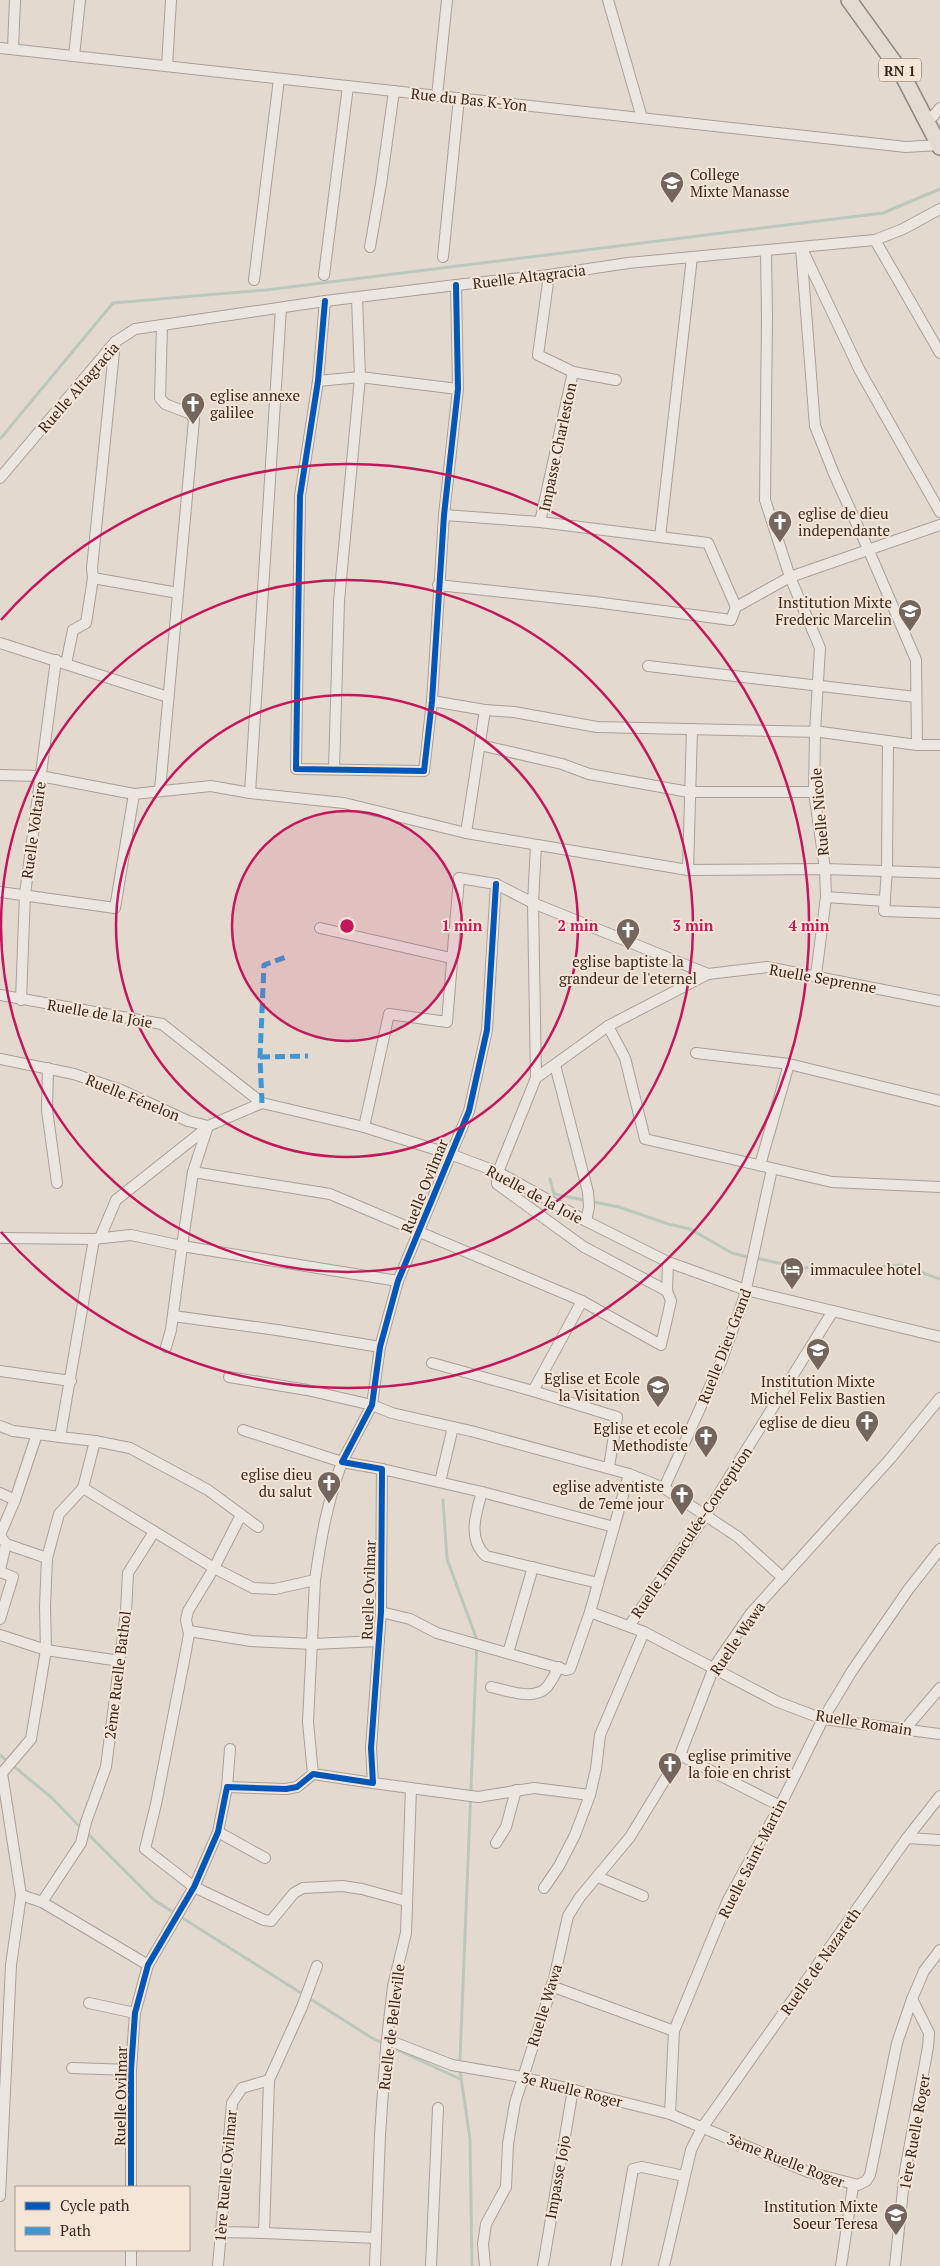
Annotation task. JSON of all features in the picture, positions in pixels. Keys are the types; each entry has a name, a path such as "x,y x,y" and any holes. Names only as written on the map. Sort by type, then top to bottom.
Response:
{"main road":[{"name":"RN 1","path":"849,0 901,72 940,146"}],"street":[{"path":"13,49 15,0"},
{"path":"74,56 80,0"},
{"path":"167,66 171,0"},
{"path":"437,96 446,0"},
{"path":"608,0 642,118"},
{"name":"Rue du Bas K-Yon","path":"0,48 906,147 940,146"},
{"path":"254,280 280,79"},
{"path":"324,275 348,86"},
{"path":"370,247 394,91"},
{"path":"443,257 459,98"},
{"path":"928,122 940,108"},
{"name":"Ruelle Altagracia","path":"0,478 115,342 135,329 325,301 456,284 549,275 628,263 766,252 875,240 903,229 940,209"},
{"path":"875,240 940,353"},
{"path":"801,248 860,371 940,512"},
{"path":"801,248 815,426 834,474 916,660 917,745"},
{"path":"766,252 765,500 790,577"},
{"path":"660,537 692,257"},
{"path":"549,275 538,355 573,372 616,380"},
{"path":"325,301 318,380 300,496 296,769 424,771 432,701 444,515 458,389 456,284"},
{"path":"334,769 339,601 360,377 358,298"},
{"path":"250,793 281,308"},
{"path":"160,790 194,420 191,414 164,404 160,398 162,325"},
{"path":"66,664 74,630 86,623 93,578 92,568 115,342"},
{"name":"Impasse Charleston","path":"540,522 573,372"},
{"path":"318,380 360,377 458,389"},
{"path":"444,515 540,522 708,543 736,607"},
{"path":"438,585 596,602 731,620 736,607 790,577 940,525"},
{"name":"Ruelle Nicole","path":"790,577 820,648 814,792 826,898 816,976"},
{"path":"93,578 178,593"},
{"path":"0,643 168,697"},
{"name":"Ruelle Voltaire","path":"21,1000 25,894 56,660"},
{"path":"648,666 916,697"},
{"path":"432,701 484,710 514,712 597,727 815,732 917,745 940,745"},
{"path":"466,833 484,710"},
{"path":"688,870 692,729"},
{"path":"888,741 888,870 884,911 940,912"},
{"path":"480,744 562,764 589,774 689,792 814,792"},
{"path":"0,774 40,776 134,794 211,786 250,793 344,803 466,833 688,870 824,869 940,873"},
{"path":"0,892 115,908 134,794"},
{"path":"536,845 533,903 536,1078 498,1172 497,1184 584,1247 667,1291"},
{"path":"364,1127 390,1014 447,1022 459,878 496,884 533,903 708,974"},
{"name":"Ruelle Ovilmar","path":"313,1774 308,1722 315,1580 323,1526 330,1496 342,1462 372,1405 380,1347 398,1281 469,1111 486,1030 496,884"},
{"path":"826,898 885,900"},
{"path":"320,928 451,958"},
{"name":"Ruelle Seprenne","path":"536,1078 608,1026 708,974 767,966 940,1001"},
{"name":"Ruelle de la Joie","path":"0,995 162,1024 262,1103 364,1127 450,1154 498,1172 586,1221 668,1262 746,1290 940,1337"},
{"path":"608,1026 625,1058 645,1139 832,1182 940,1187"},
{"path":"696,1053 789,1064 940,1101"},
{"name":"Ruelle Fénelon","path":"0,1059 74,1074 122,1090 188,1121 208,1126"},
{"path":"760,1165 789,1064"},
{"path":"555,1065 588,1192 589,1207 586,1221"},
{"path":"48,1068 47,1110 57,1183"},
{"path":"60,1437 96,1238 116,1200 208,1126 262,1103"},
{"path":"166,1347 173,1316 193,1172 208,1126"},
{"name":"Ruelle Dieu Grand","path":"664,1488 721,1362 746,1290 772,1169"},
{"path":"193,1172 330,1194 582,1301 661,1345 671,1301 667,1291 668,1262"},
{"path":"0,1238 96,1238 131,1235 182,1246 398,1281"},
{"path":"533,1391 582,1301"},
{"name":"Ruelle Immaculée-Conception","path":"629,1626 705,1516 833,1310"},
{"path":"173,1316 277,1330 380,1347"},
{"path":"432,1363 618,1417 609,1467"},
{"path":"0,1371 71,1381"},
{"path":"229,1377 307,1390 372,1405 392,1413 609,1467 629,1474 664,1488 738,1537 783,1578"},
{"name":"Ruelle Wawa","path":"485,2266 483,2244 486,2224 506,2187 508,2144 522,2077 551,1986 568,1916 580,1897 630,1837 680,1755 714,1667 751,1613 890,1459 940,1398"},
{"path":"0,1426 13,1430 95,1441 130,1448 208,1490 258,1527"},
{"path":"440,1482 453,1427"},
{"path":"243,1430 342,1462 382,1469 482,1492 614,1527"},
{"path":"37,1434 15,1500 0,1535 6,1544 47,1558"},
{"path":"0,2196 11,1965 21,1895 2,1773 31,1739 46,1650 47,1558 59,1514 83,1488 95,1441"},
{"name":"Ruelle Ovilmar","path":"373,1783 371,1748 381,1612 382,1469"},
{"path":"381,1612 410,1619 437,1633 566,1670 572,1665 590,1612 629,1474"},
{"path":"83,1488 214,1568 253,1588 275,1589 315,1580"},
{"path":"482,1492 474,1524 476,1544 486,1556 598,1583"},
{"path":"0,1494 15,1500"},
{"path":"241,1515 214,1568 188,1611 186,1620 189,1631 156,1804 145,1847 194,1887 264,1920 271,1921 294,1893 303,1888 342,1886 362,1889 406,1901"},
{"name":"2ème Ruelle Bathol","path":"42,1902 81,1843 86,1822 106,1767 126,1612 128,1573 154,1532"},
{"path":"0,1619 13,1577 0,1571 6,1544"},
{"name":"Ruelle Saint-Martin","path":"670,2114 674,2031 728,1900 780,1806 823,1719 852,1671 908,1590 940,1550"},
{"path":"508,1653 533,1567"},
{"name":"Ruelle Romain","path":"590,1612 644,1632 714,1667 740,1684 778,1702 823,1719 940,1734"},
{"path":"189,1631 251,1641 313,1644 379,1641"},
{"path":"544,1888 559,1866 575,1835 590,1795 600,1735 644,1632"},
{"path":"0,1635 46,1650 120,1660"},
{"path":"491,1688 529,1695 537,1693 545,1688 559,1667"},
{"path":"904,1729 940,1688"},
{"name":"Ruelle Ovilmar","path":"131,2186 132,2070 135,2013 148,1965 194,1887 218,1832 227,1787 230,1749"},
{"path":"680,1755 780,1806"},
{"path":"227,1787 286,1789 297,1787 313,1774 478,1797 534,1788 590,1795"},
{"name":"Ruelle de Belleville","path":"375,2266 380,2136 387,2044 393,1986 406,1933 411,1788"},
{"path":"496,1843 506,1827 516,1790"},
{"name":"Ruelle de Nazareth","path":"664,2266 684,2176 692,2150 702,2128 908,1838 940,1796"},
{"path":"218,1832 265,1858"},
{"path":"908,1838 940,1840"},
{"path":"598,1877 643,1896"},
{"path":"21,1895 42,1902 148,1965"},
{"path":"912,1999 924,1971 940,1950"},
{"path":"264,2233 269,2080 302,2008 317,1966"},
{"path":"551,1986 674,2031"},
{"name":"3ème Ruelle Roger","path":"670,2114 799,2168 853,2186 862,2184 870,2175 897,2043 912,1999"},
{"name":"1ère Ruelle Roger","path":"895,2266 905,2172 929,2034 912,1999"},
{"path":"89,2003 135,2013"},
{"name":"3e Ruelle Roger","path":"387,2044 452,2065 522,2077 670,2114"},
{"path":"72,2068 132,2070"},
{"name":"1ère Ruelle Ovilmar","path":"218,2266 232,2103 242,2088 269,2080"},
{"name":"Impasse Jojo","path":"543,2266 572,2089"},
{"path":"431,2266 438,2108"},
{"path":"616,2266 634,2169 642,2167 684,2176"},
{"path":"841,2266 853,2186"},
{"path":"220,2232 376,2238"},
{"path":"131,2251 131,2266"}],"waterway":[{"path":"0,439 113,303 266,290 883,213 940,189"},
{"path":"550,1179 554,1194 619,1207 668,1224 690,1229 732,1253 748,1257"},
{"path":"756,1258 800,1268 852,1269 901,1265 940,1279"},
{"path":"443,1500 447,1559 477,1640 460,2059"},
{"path":"0,1755 52,1798 81,1828"},
{"path":"86,1832 154,1900 372,2038 460,2079"},
{"path":"460,2071 470,2139 472,2266"}],"marked path":[{"path":"262,1103 260,1057 264,965 286,957"},
{"path":"260,1057 308,1056"}],"cycle path":[{"path":"325,301 318,381 300,496 296,769 424,771 432,701 444,515 458,389 456,285"},
{"path":"131,2186 131,2070 135,2013 148,1965 194,1887 218,1832 227,1787 286,1789 297,1787 313,1774 373,1783 371,1748 381,1612 382,1469 342,1462 372,1405 380,1347 398,1281 469,1111 487,1030 496,884"}],"place":[{"name":"College Mixte Manasse","path":"672,204"},
{"name":"eglise annexe galilee","path":"193,425"},
{"name":"eglise de dieu independante","path":"780,543"},
{"name":"Institution Mixte Frederic Marcelin","path":"910,632"},
{"name":"eglise baptiste la grandeur de l'eternel","path":"628,951"},
{"name":"immaculee hotel","path":"792,1290"},
{"name":"Institution Mixte Michel Felix Bastien","path":"818,1371"},
{"name":"Eglise et Ecole la Visitation","path":"658,1408"},
{"name":"eglise de dieu","path":"867,1443"},
{"name":"Eglise et ecole Methodiste","path":"706,1458"},
{"name":"eglise dieu du salut","path":"329,1504"},
{"name":"eglise adventiste de 7eme jour","path":"682,1516"},
{"name":"eglise primitive la foie en christ","path":"670,1785"},
{"name":"Institution Mixte Soeur Teresa","path":"896,2236"}]}
